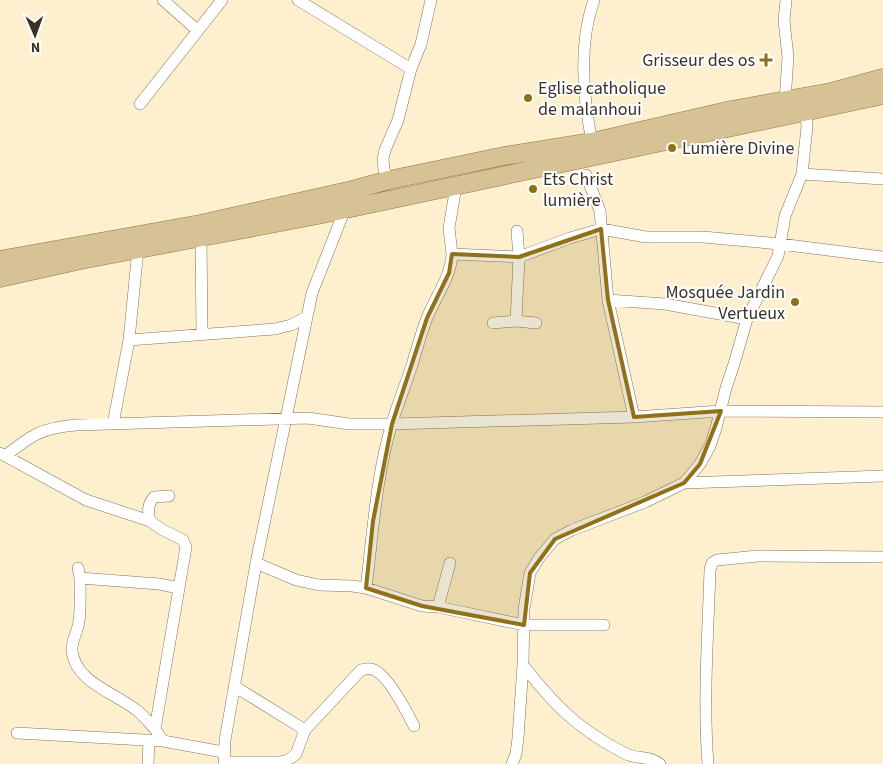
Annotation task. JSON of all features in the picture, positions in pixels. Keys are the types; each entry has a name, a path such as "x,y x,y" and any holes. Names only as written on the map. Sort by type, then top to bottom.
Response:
{"main road":[{"path":"0,260 200,224 389,180 504,156 592,142 674,122 831,92 883,78"},
{"path":"0,278 81,260 456,186 883,95"}],"street":[{"path":"163,0 197,30"},
{"path":"140,104 222,0"},
{"path":"298,0 411,70"},
{"path":"389,180 384,170 383,159 398,120 411,70 422,44 431,0"},
{"path":"592,142 585,109 584,56 587,25 594,0"},
{"path":"785,101 788,58 784,21 786,0"},
{"path":"512,764 516,754 523,665 524,609 530,572 555,539 572,530 645,502 684,483 700,464 710,446 747,319 778,256 785,216 802,174 807,127 806,112"},
{"path":"802,174 883,179"},
{"path":"586,175 600,211 608,300 634,417"},
{"path":"366,588 376,504 392,424 427,318 449,273 452,254 449,228 456,186"},
{"path":"224,759 234,686 256,563 312,293 345,209"},
{"path":"452,254 519,257 570,238 601,229 646,237 703,238 780,244 883,257"},
{"path":"516,321 519,257 517,231"},
{"path":"200,238 202,335"},
{"path":"114,424 129,340 138,249"},
{"path":"608,300 665,304 747,319"},
{"path":"129,340 275,329 291,325 307,317"},
{"path":"493,323 516,321 536,324"},
{"path":"155,729 186,547 183,540 150,521 86,500 2,454 44,430 55,427 114,424 286,418 308,418 349,424 392,424 634,417 721,411 883,412"},
{"path":"684,483 883,476"},
{"path":"150,521 148,503 154,497 169,496"},
{"path":"708,764 706,737 707,672 710,570 712,563 718,560 758,556 883,557"},
{"path":"256,563 296,580 319,585 366,588 406,602 524,625 604,625"},
{"path":"438,607 450,563"},
{"path":"163,741 139,712 80,672 72,650 80,613 79,573 179,588"},
{"path":"523,665 549,697 578,725 631,757 646,757 656,760 660,764"},
{"path":"17,733 163,741 224,759 280,762 288,760 296,754 305,730 361,670 369,668 375,669 382,676 398,698 414,726"},
{"path":"234,686 305,730"},
{"path":"148,764 149,740"}],"highlighted area":[{"path":"601,229 608,300 634,417 721,411 700,464 684,483 555,539 530,573 524,625 422,606 366,588 373,521 392,424 427,318 449,273 452,254 519,257"}],"place":[{"name":"Grisseur des os","path":"766,60"},
{"name":"Eglise catholique de malanhoui","path":"528,98"},
{"name":"Lumière Divine","path":"672,148"},
{"name":"Ets Christ lumière","path":"533,189"},
{"name":"Mosquée Jardin Vertueux","path":"795,302"}]}
